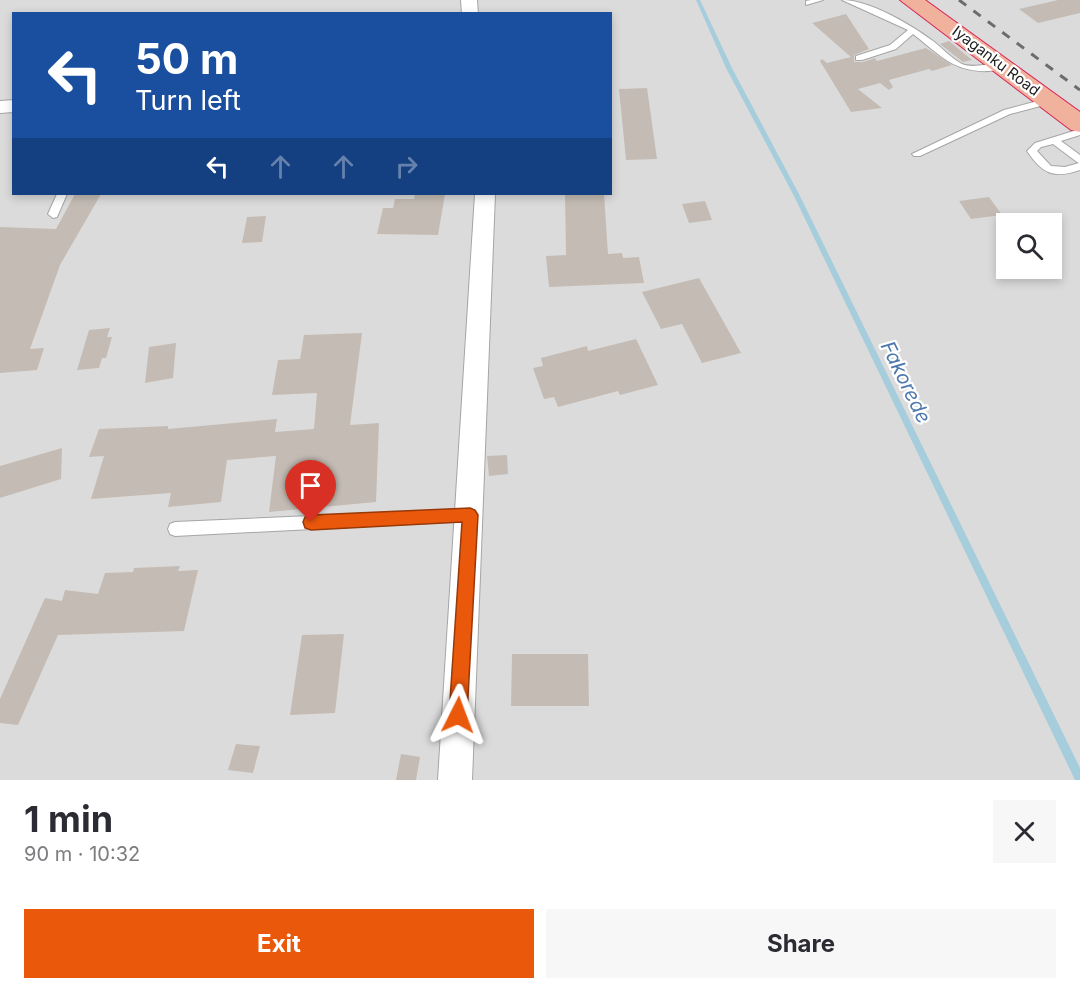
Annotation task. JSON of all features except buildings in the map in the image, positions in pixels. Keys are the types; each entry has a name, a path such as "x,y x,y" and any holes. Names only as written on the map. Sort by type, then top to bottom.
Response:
{"highway":[{"name":"Iyaganku Road","path":"911,0 1080,124"}],"street":[{"path":"455,780 485,195"}],"lane":[{"path":"809,3 819,0"},
{"path":"846,0 913,30 960,66 976,69 1003,67"},
{"path":"859,58 893,47 913,30"},
{"path":"917,154 1007,112 1049,101"},
{"path":"1080,132 1033,148 1034,155 1054,172 1062,173 1080,166"},
{"path":"1054,140 1080,160"},
{"path":"53,214 62,195"},
{"path":"174,529 470,515"}],"shaded area":[{"path":"0,0 1080,0 1080,780 0,780"}],"waterway":[{"name":"Fakorede","path":"698,0 729,68 797,196 1080,779"}],"railway":[{"path":"959,0 1080,90"}],"route":[{"path":"311,522 470,515 458,715"}]}
